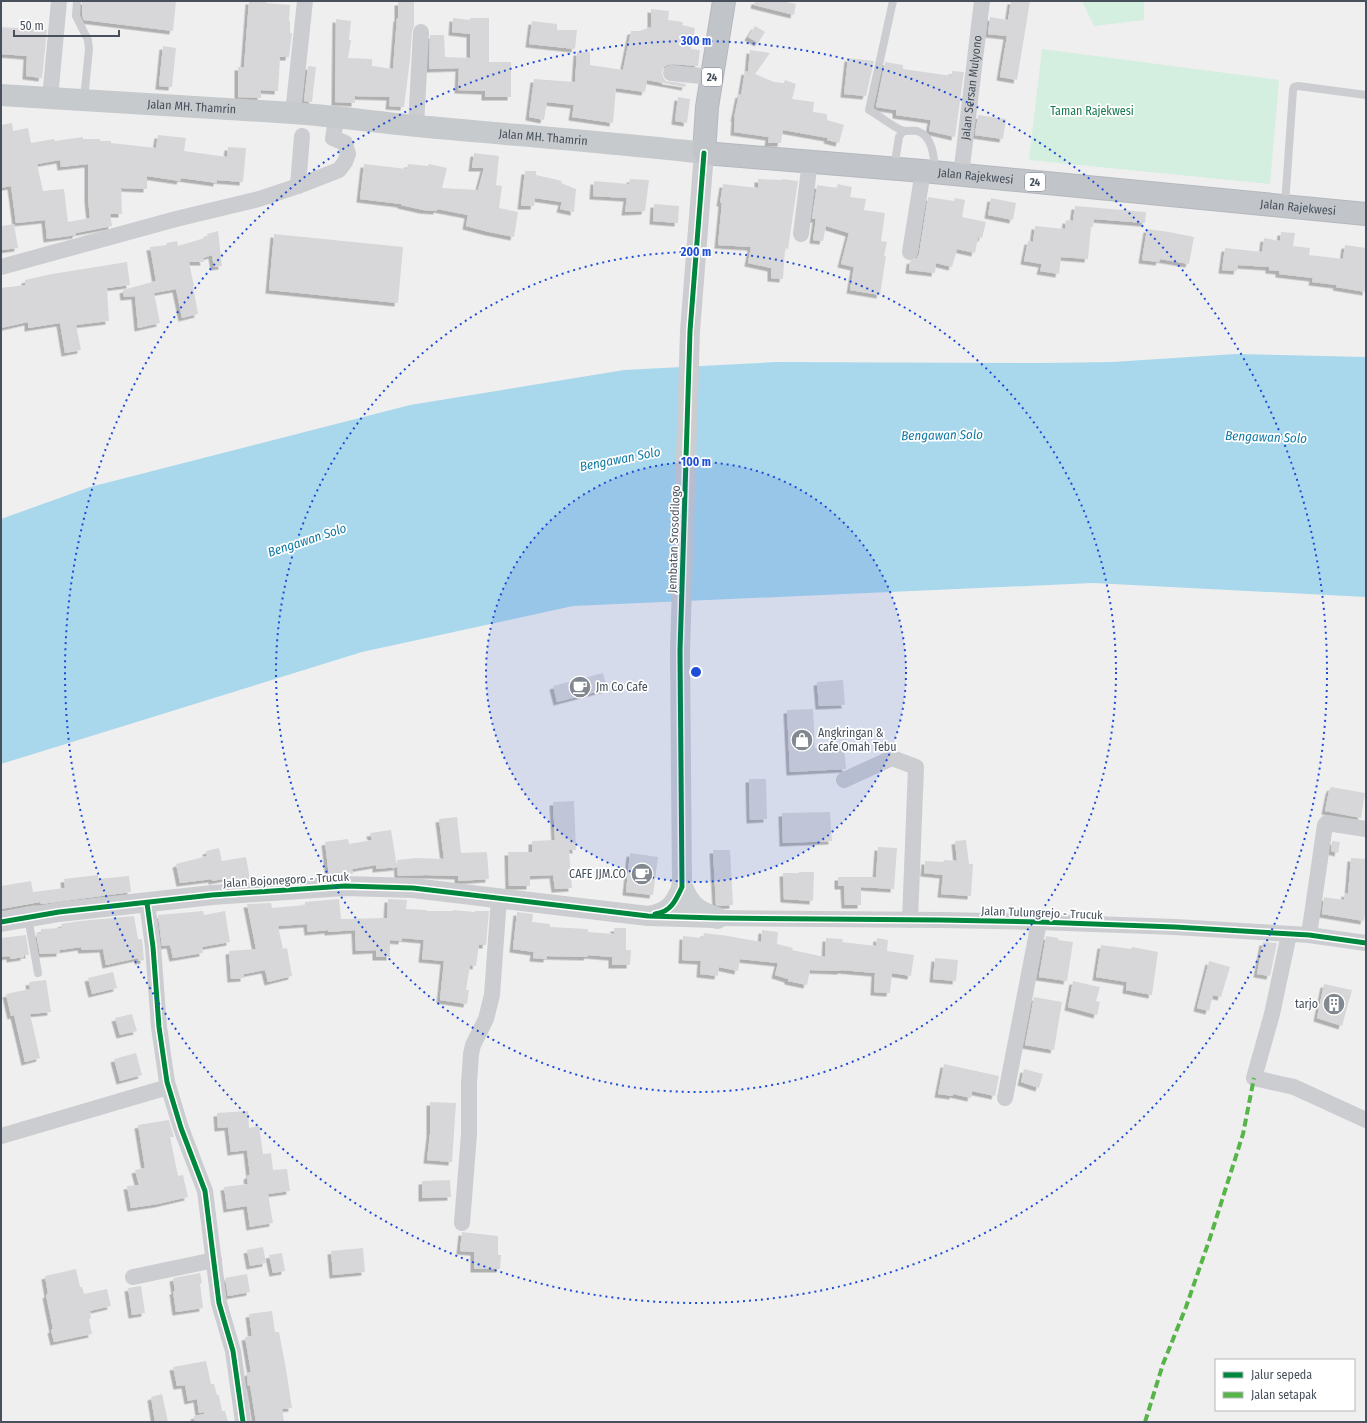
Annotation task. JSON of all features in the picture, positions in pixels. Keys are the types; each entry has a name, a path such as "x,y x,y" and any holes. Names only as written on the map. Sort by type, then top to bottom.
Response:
{"highway":[{"name":"24","path":"704,153 707,107 724,1"},
{"name":"Jalan Rajekwesi","path":"704,153 929,171 1366,214"}],"main road":[{"name":"Jalan MH. Thamrin","path":"1,95 50,98 81,104 304,128 382,122"},
{"name":"Jalan MH. Thamrin","path":"1,108 81,104"},
{"name":"Jalan MH. Thamrin","path":"154,111 293,113 336,116 416,126 658,147 704,153"},
{"path":"682,887 694,908 717,918"}],"street":[{"path":"50,98 59,1"},
{"path":"293,113 306,1"},
{"name":"Jalan Sersan Mulyono","path":"961,175 982,1"},
{"path":"416,126 421,32"},
{"path":"671,73 712,77"},
{"path":"1,267 176,219 259,199 339,170 345,162 348,154 345,143 333,138 335,126"},
{"path":"298,186 302,136"},
{"name":"Jembatan Srosodilogo","path":"682,887 680,651 690,331 704,153"},
{"path":"801,234 810,162"},
{"path":"910,252 929,171"},
{"path":"844,780 892,758 916,767 910,920"},
{"path":"1309,935 1324,825 1326,823 1333,823 1366,829"},
{"name":"Jalan Bojonegoro - Trucuk","path":"1,922 59,912 212,895 345,886 413,888 648,916 717,918"},
{"path":"648,916 659,914 667,910 676,900 682,887"},
{"path":"462,1223 469,1134 469,1083 471,1054 473,1045 486,1019 492,994 499,898"},
{"path":"147,903 153,947 159,1028 168,1086 181,1128 206,1191 219,1303 233,1351 243,1422"},
{"name":"Jalan Tulungrejo - Trucuk","path":"717,918 1039,922 1175,927 1309,935 1366,943"},
{"path":"1005,1098 1039,922"},
{"path":"1289,934 1272,1014 1254,1078 1294,1088 1366,1120"},
{"path":"1,1136 168,1086"},
{"path":"133,1277 214,1260"}],"lane":[{"path":"77,1 76,16 88,40 89,49 81,104"},
{"path":"893,1 870,110 903,131 910,130 918,132 930,144 934,152 929,171"},
{"path":"1285,206 1294,87 1298,86 1366,95"},
{"path":"894,168 898,137 903,131"},
{"path":"28,917 38,973"}],"green space":[{"path":"1082,1 1144,1 1144,20 1094,26"},
{"name":"Taman Rajekwesi","path":"1042,49 1279,80 1270,184 1029,160"}],"water":[{"name":"Bengawan Solo","path":"1236,354 1366,357 1366,597 1093,583 573,606 362,652 1,764 1,519 90,487 410,405 624,370 776,362 1112,362"}],"building":[{"path":"82,1 176,1 173,31 84,20 82,15"},
{"path":"249,1 267,1 266,3 290,5 289,21 290,33 292,33 289,57 280,57 278,91 261,90 261,98 238,97 238,67 244,67"},
{"path":"755,1 782,1 796,4 794,15 754,5"},
{"path":"1011,1 1030,1 1017,80 1000,77 1007,36 988,34 990,17 1008,20"},
{"path":"398,2 414,2 414,26 412,32 404,107 389,106 390,97 355,96 355,103 335,102 336,19 351,21 349,40 351,40 348,58 372,59 372,66 393,69"},
{"path":"651,9 669,11 668,20 683,22 682,25 695,28 691,49 700,50 698,66 672,64 664,67 662,72 666,81 686,84 685,87 647,80 645,92 616,88 613,123 572,117 574,105 547,102 544,120 529,117 534,79 575,82 577,52 590,52 590,65 623,70 631,31 639,31 651,27"},
{"path":"453,18 470,20 470,18 489,18 489,62 511,62 511,97 485,97 485,91 458,90 459,68 429,69 430,35 444,35 445,57 470,58 470,34 452,32"},
{"path":"532,21 557,24 557,30 577,30 575,49 529,44"},
{"path":"755,26 765,32 758,43 748,37"},
{"path":"1,27 47,30 42,78 26,76 27,56 1,54"},
{"path":"163,46 176,48 172,87 159,86"},
{"path":"750,50 770,53 755,74 774,82 784,83 785,80 796,84 792,99 814,102 813,112 827,114 827,120 844,125 839,143 827,140 828,138 783,130 781,143 768,143 769,137 734,132 734,118 739,94 741,95 745,71 748,72"},
{"path":"848,58 874,61 866,96 844,94"},
{"path":"885,62 903,65 903,69 952,76 952,71 964,72 955,137 929,131 931,120 896,115 896,110 876,107"},
{"path":"308,66 316,67 312,102 304,101"},
{"path":"678,97 690,99 687,123 675,121"},
{"path":"978,115 1006,119 1003,139 975,135"},
{"path":"12,123 13,131 28,128 31,143 54,139 55,141 83,137 83,139 100,139 100,141 111,141 111,143 156,148 158,135 186,138 184,151 227,157 228,147 246,148 243,182 217,180 217,183 181,178 180,181 147,176 147,189 121,188 122,214 110,214 112,226 76,233 76,235 47,239 45,220 16,223 11,186 1,188 1,125","holes":["60,160 61,167 88,164 88,199 90,218 68,222 64,189 43,191 37,164"]},
{"path":"474,153 499,156 496,185 502,186 499,208 518,212 514,237 466,226 468,215 437,209 437,211 423,210 401,204 360,199 364,164 407,169 408,164 428,166 429,164 447,168 442,188 478,190 484,168 472,168"},
{"path":"525,171 536,171 536,175 562,181 561,183 576,189 574,212 560,209 562,202 535,198 534,206 521,206"},
{"path":"630,179 649,180 645,211 625,212 627,198 593,196 594,181 629,184"},
{"path":"758,179 798,181 788,249 785,248 783,279 771,278 771,268 748,263 751,247 718,245 722,203 720,203 723,184 758,188"},
{"path":"838,184 852,187 850,197 866,199 864,210 885,213 881,241 887,242 880,295 850,290 854,267 841,264 849,233 826,226 823,241 813,240 816,219 812,219 817,185 837,188"},
{"path":"928,197 954,201 955,198 965,200 962,217 986,222 982,238 978,237 975,253 957,249 952,267 936,263 935,273 909,270 910,261 917,258 919,254"},
{"path":"991,198 1016,203 1013,220 988,215"},
{"path":"654,204 679,206 678,223 653,221"},
{"path":"1075,206 1146,212 1145,223 1094,219 1093,227 1091,227 1088,259 1061,257 1059,274 1040,271 1042,264 1024,261 1028,241 1033,242 1035,226 1065,229 1066,220 1073,221"},
{"path":"14,224 18,248 1,250 1,226"},
{"path":"1147,229 1194,237 1189,264 1160,259 1159,262 1142,260"},
{"path":"218,231 222,266 214,267 212,255 203,258 204,262 189,262 198,314 182,318 176,289 154,293 160,323 138,328 135,296 124,297 123,290 156,281 150,247 167,245 166,243 177,241 178,246 208,237 207,234"},
{"path":"1281,232 1295,233 1293,246 1310,248 1309,255 1343,259 1345,245 1366,248 1366,292 1336,287 1337,285 1312,282 1313,278 1279,274 1279,271 1269,270 1269,267 1238,265 1237,271 1222,270 1225,248 1262,252 1264,238 1280,241"},
{"path":"274,234 403,247 398,303 269,290"},
{"path":"127,262 130,285 107,288 109,321 76,325 81,350 65,353 60,323 28,328 28,322 1,328 1,288 25,285 25,280 52,274"},
{"name":"Jm Co Cafe","path":"603,673 607,689 557,702 553,686"},
{"name":"Angkringan & cafe Omah Tebu","path":"843,680 845,705 819,706 817,682"},
{"name":"Angkringan & cafe Omah Tebu","path":"813,709 815,748 844,746 846,769 790,772 787,710"},
{"path":"749,779 766,779 767,819 750,820"},
{"path":"1331,787 1365,793 1361,818 1325,811"},
{"path":"574,801 576,850 569,850 572,888 555,889 553,875 530,876 530,886 509,886 508,852 532,852 532,841 555,840 553,802"},
{"path":"830,812 832,841 783,843 782,813"},
{"path":"457,817 461,853 487,852 489,879 458,881 458,876 398,876 397,860 416,858 444,859 439,819"},
{"path":"391,830 397,867 376,869 376,865 352,869 353,874 329,876 325,842 348,839 349,844 372,840 370,833"},
{"path":"966,840 969,864 973,864 971,896 941,894 943,875 924,873 925,861 957,861 955,841"},
{"path":"1332,841 1340,842 1338,853 1331,851"},
{"path":"878,847 897,848 894,889 861,887 861,905 845,905 844,886 838,886 838,877 876,877"},
{"path":"219,848 222,861 246,857 250,879 229,882 228,878 212,881 212,879 180,883 176,864 207,856 206,851"},
{"path":"713,850 730,850 733,905 716,905"},
{"name":"CAFE JJM.CO","path":"630,853 658,857 653,895 626,892"},
{"path":"1351,858 1366,859 1366,908 1364,921 1322,914 1324,897 1344,900 1345,893 1348,894"},
{"path":"814,872 813,901 784,899 783,873"},
{"path":"98,875 98,879 129,876 131,892 41,904 40,902 1,909 1,886 31,881 33,892 65,888 64,879"},
{"path":"339,899 341,919 387,918 388,899 407,900 406,909 427,911 489,911 486,945 479,945 476,966 470,965 466,990 469,990 467,1004 440,1000 444,961 422,959 424,940 402,938 402,941 390,940 390,957 376,957 376,950 356,951 355,930 308,932 307,924 278,926 283,949 287,948 292,976 268,982 265,970 244,974 244,978 231,979 229,951 256,949 247,904 271,903 272,908 305,905 305,902"},
{"path":"203,911 204,915 225,911 230,942 202,947 203,953 173,958 170,945 162,946 158,915"},
{"path":"517,912 533,914 532,922 550,924 550,927 588,929 588,932 614,934 614,928 626,928 626,950 631,950 630,965 612,965 612,957 588,955 587,957 547,956 547,959 533,958 534,952 513,949"},
{"path":"134,916 138,939 142,939 144,960 138,961 138,958 106,965 103,949 82,950 81,947 60,950 60,953 40,954 36,933 41,933 41,929 62,928 61,924 80,921"},
{"path":"762,930 778,932 777,944 793,948 792,950 825,957 826,938 843,939 842,942 876,946 877,938 888,940 887,951 914,955 911,976 892,973 890,993 874,992 875,973 841,970 810,970 807,985 788,981 788,979 775,975 778,963 740,959 738,971 719,967 718,976 700,974 701,961 682,960 683,936 703,938 704,933 761,942"},
{"path":"26,935 29,955 10,959 10,956 1,957 1,938"},
{"path":"1046,936 1058,938 1058,940 1073,942 1067,981 1039,977"},
{"path":"1263,942 1277,943 1270,976 1257,974"},
{"path":"1101,945 1131,949 1132,947 1158,952 1152,995 1126,990 1127,982 1096,977"},
{"path":"935,958 958,960 956,981 933,979"},
{"path":"1209,961 1230,967 1221,997 1213,995 1209,1011 1197,1008"},
{"path":"113,972 117,988 92,994 88,978"},
{"path":"46,980 51,1012 30,1014 40,1058 25,1062 14,1015 11,1016 6,994 30,989 29,982"},
{"path":"1073,981 1100,987 1096,1001 1100,1002 1097,1015 1068,1007"},
{"name":"tarjo","path":"1324,984 1352,990 1342,1026 1317,1018"},
{"path":"1034,997 1062,1002 1054,1050 1025,1045"},
{"path":"132,1014 137,1031 120,1035 115,1018"},
{"path":"136,1053 142,1075 120,1081 114,1059"},
{"path":"944,1064 999,1076 995,1096 972,1091 971,1098 953,1094 953,1096 938,1094"},
{"path":"1024,1069 1043,1074 1039,1088 1021,1082"},
{"path":"430,1102 456,1103 452,1162 427,1160 430,1134"},
{"path":"248,1111 249,1128 259,1126 263,1154 271,1153 273,1170 287,1169 290,1191 268,1194 273,1223 250,1227 247,1206 227,1209 224,1187 248,1184 247,1176 250,1175 247,1150 231,1152 228,1127 218,1128 217,1113"},
{"path":"169,1120 174,1137 170,1137 178,1176 183,1175 188,1197 131,1208 127,1186 139,1185 135,1170 145,1168 138,1125"},
{"path":"450,1180 451,1197 422,1198 422,1181"},
{"path":"462,1232 498,1236 498,1255 501,1255 500,1269 474,1269 474,1252 460,1251"},
{"path":"263,1247 266,1263 250,1266 247,1250"},
{"path":"363,1248 365,1272 333,1275 331,1251"},
{"path":"282,1253 285,1271 273,1273 269,1255"},
{"path":"76,1269 80,1287 82,1287 84,1294 107,1289 111,1306 90,1311 91,1318 89,1319 92,1334 54,1342 46,1295 48,1294 45,1276"},
{"path":"200,1273 203,1308 176,1312 173,1278"},
{"path":"247,1274 250,1292 228,1296 225,1278"},
{"path":"141,1286 145,1313 132,1315 128,1288"},
{"path":"272,1311 275,1332 279,1332 292,1408 282,1409 284,1422 256,1422 250,1385 248,1386 247,1373 251,1372 245,1337 252,1336 249,1314"},
{"path":"206,1361 211,1384 214,1384 217,1395 219,1395 222,1411 225,1411 228,1422 195,1422 194,1416 204,1414 204,1412 199,1413 197,1399 188,1401 185,1385 177,1386 173,1367"},
{"path":"162,1394 168,1422 155,1422 151,1397"}],"marked path":[{"path":"1145,1422 1163,1364 1186,1307 1210,1238 1243,1134 1254,1078"}],"cycle path":[{"path":"655,914 661,913 669,908 675,901 682,887 680,651 690,331 704,153"},
{"path":"1,922 59,912 212,895 345,886 413,888 648,916 1039,922 1175,927 1309,935 1366,943"},
{"path":"147,903 153,947 159,1027 167,1082 181,1128 205,1191 219,1303 233,1351 243,1422"}],"place":[{"name":"Jm Co Cafe","path":"580,687"},
{"name":"Angkringan & cafe Omah Tebu","path":"802,740"},
{"name":"CAFE JJM.CO","path":"642,874"},
{"name":"tarjo","path":"1334,1004"}]}
